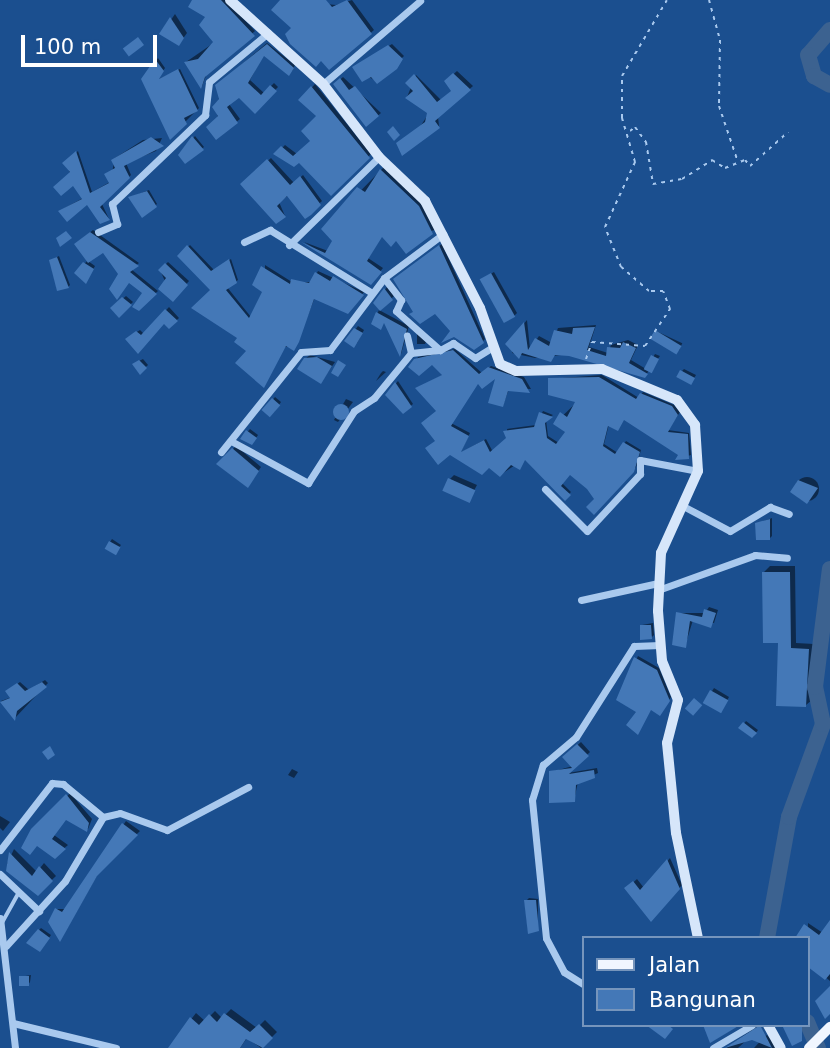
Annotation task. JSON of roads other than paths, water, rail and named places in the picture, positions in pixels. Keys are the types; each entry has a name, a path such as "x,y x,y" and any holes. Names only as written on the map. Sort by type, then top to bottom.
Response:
{"main road":[{"path":"809,1048 828,1028"}],"street":[{"path":"230,0 323,84 379,157 416,190 444,233 480,308 491,348 510,370 584,366 629,379 685,408 698,435 698,471 663,546 658,587 660,645 677,692 668,766 698,936"},
{"path":"323,84 420,1"},
{"path":"98,232 117,224 112,204 205,116 204,88 268,33"},
{"path":"289,245 379,157"},
{"path":"244,242 265,228 372,293"},
{"path":"221,452 295,358 308,349 330,350 384,278 444,233"},
{"path":"384,278 401,300 396,311 440,350"},
{"path":"407,335 411,353"},
{"path":"231,441 308,484 354,411 374,398 411,353 440,350 453,343 475,358 491,348"},
{"path":"545,489 587,531 639,474 640,460 698,471"},
{"path":"683,506 730,531 770,507 789,514"},
{"path":"581,600 658,587 755,555 787,558"},
{"path":"582,983 564,972 546,938 532,800 543,765 576,737 634,646 660,645"},
{"path":"0,850 52,783 64,784 103,817"},
{"path":"3,946 65,881 103,817 120,813 167,830 248,787"},
{"path":"0,874 39,911"},
{"path":"1,920 15,1048"},
{"path":"13,1023 116,1048"},
{"path":"713,1048 749,1027"},
{"path":"769,1027 781,1048"}],"lane":[{"path":"1,920 19,892"}],"waterway":[{"path":"830,30 808,55 814,76 830,85"},
{"path":"767,936 789,817 823,724 815,687 830,569"},
{"path":"809,1027 818,1048"}]}
